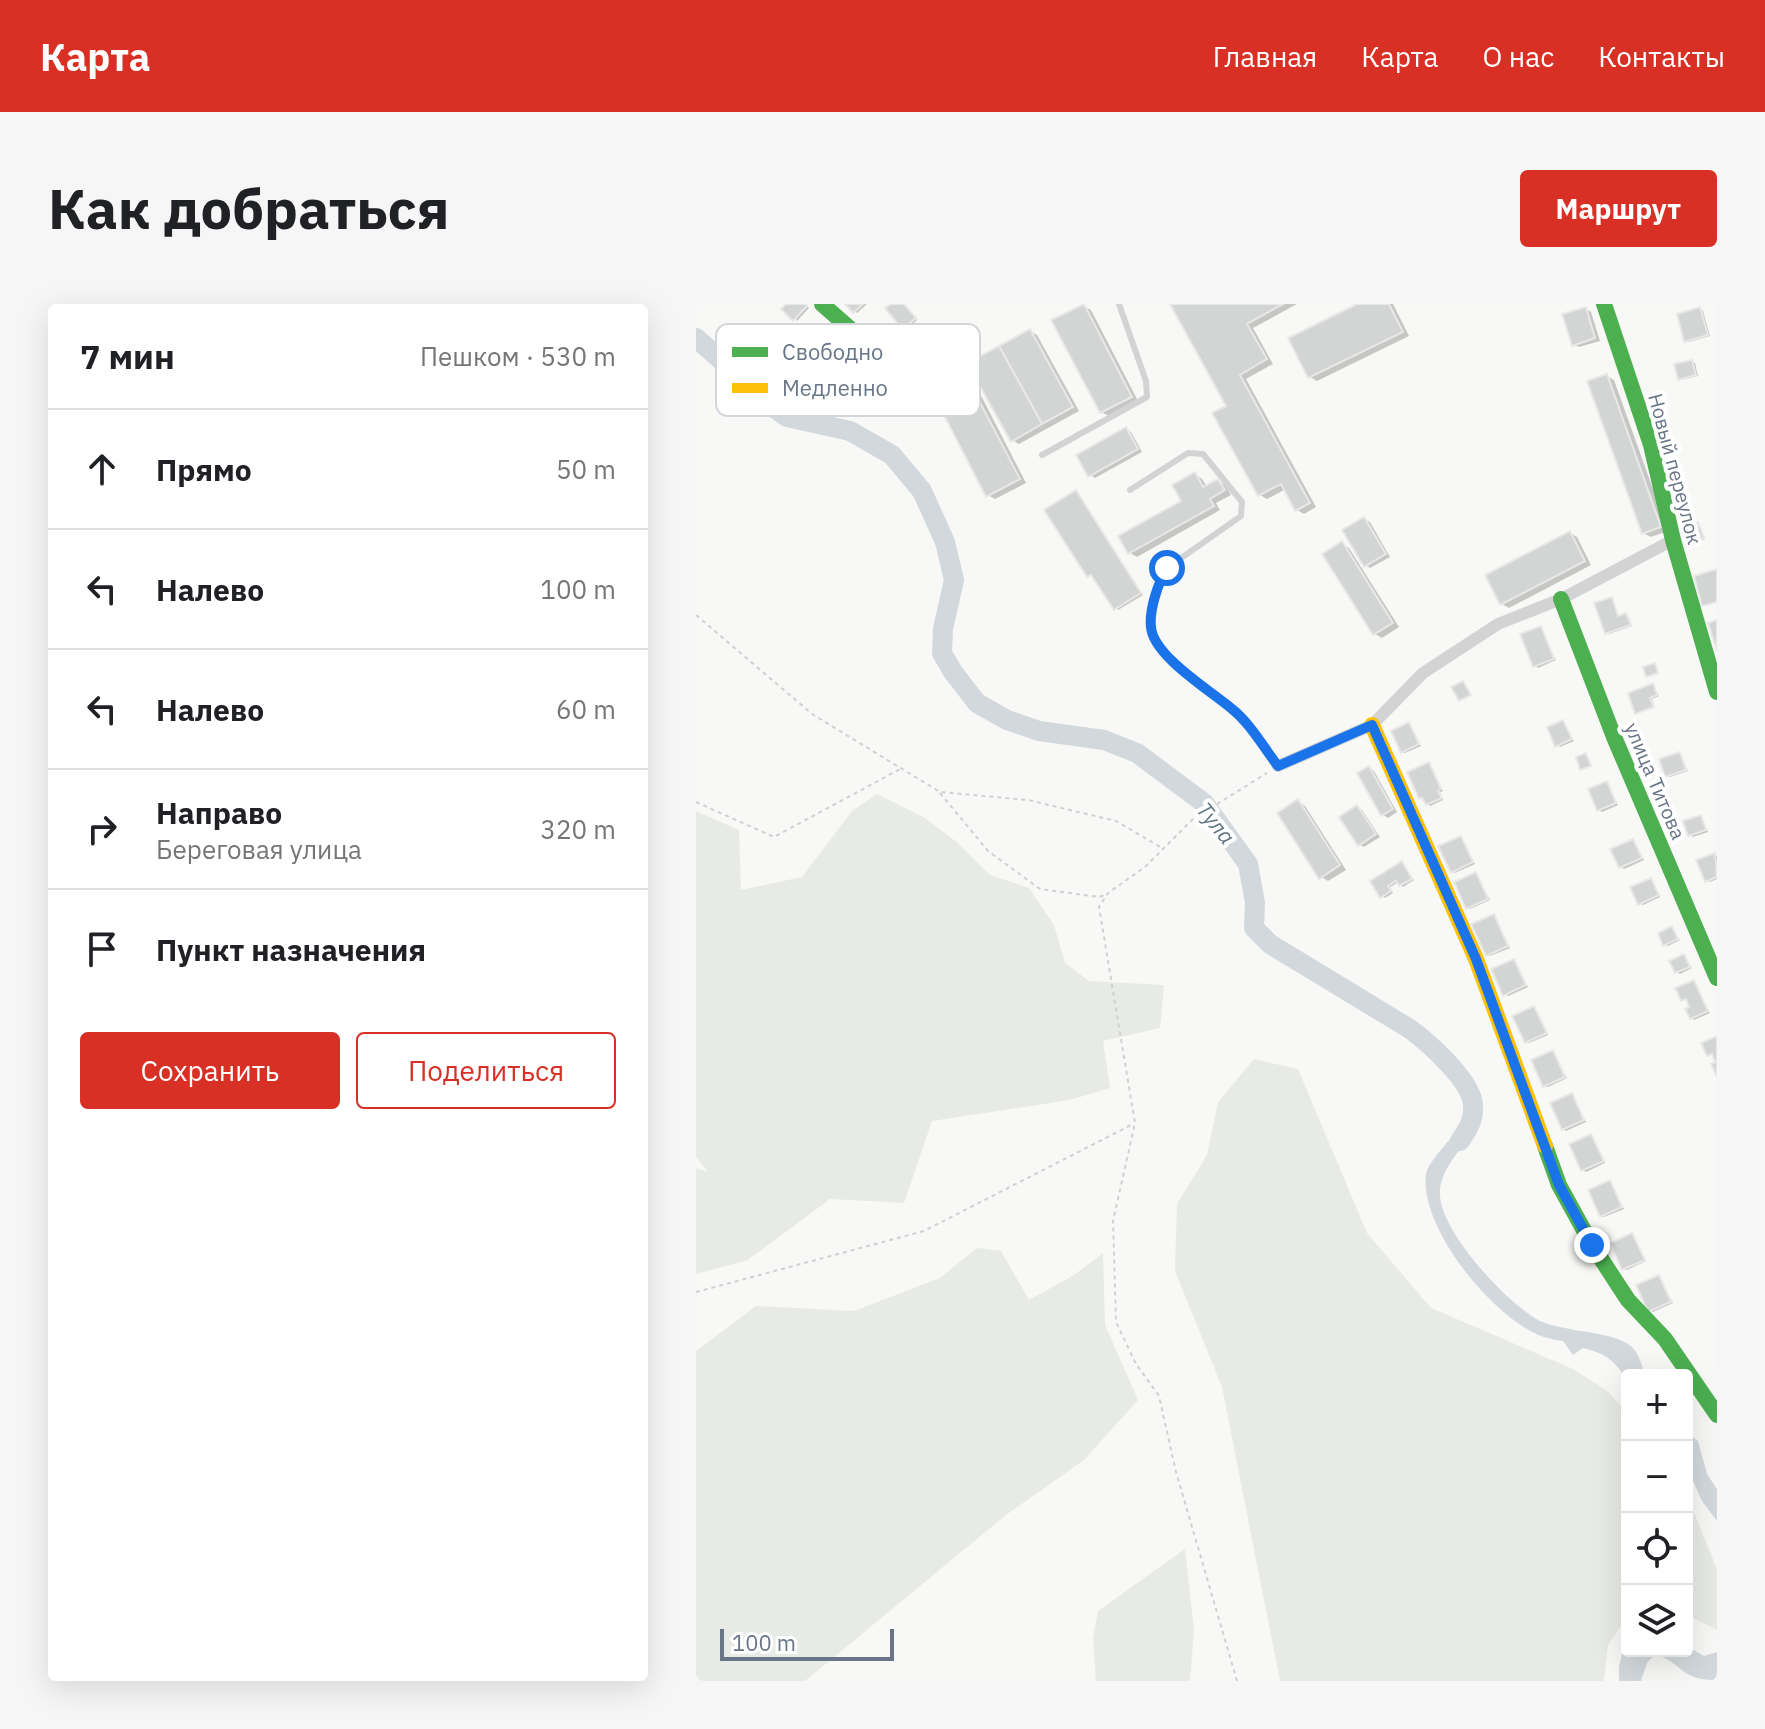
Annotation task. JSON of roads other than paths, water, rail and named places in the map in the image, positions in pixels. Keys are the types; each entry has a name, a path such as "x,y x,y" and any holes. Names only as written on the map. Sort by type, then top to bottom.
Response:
{"street":[{"path":"822,304 845,324"},
{"name":"Новый переулок","path":"1604,304 1651,445 1673,540 1717,692"},
{"path":"1278,766 1372,725 1423,673 1498,624 1561,599 1673,540"},
{"name":"улица Титова","path":"1561,599 1614,737 1717,978"},
{"path":"1372,725 1476,959 1559,1185 1592,1245 1628,1300 1665,1339 1717,1415"}],"lane":[{"path":"1042,455 1147,397 1146,381 1119,304"},
{"path":"1130,490 1188,453 1203,454 1242,502 1241,516 1167,568 1158,584 1151,628 1160,648 1206,690 1235,711 1278,766"}],"waterway":[{"name":"Тула","path":"696,338 716,356"},
{"name":"Тула","path":"786,416 850,431 892,455 922,491 945,542 954,580 943,629 942,653 977,703 1007,720 1039,731 1104,740 1137,753 1204,803 1248,864 1255,903 1254,928 1270,944 1410,1029 1458,1075 1471,1096 1473,1106 1471,1120 1460,1141"}]}
